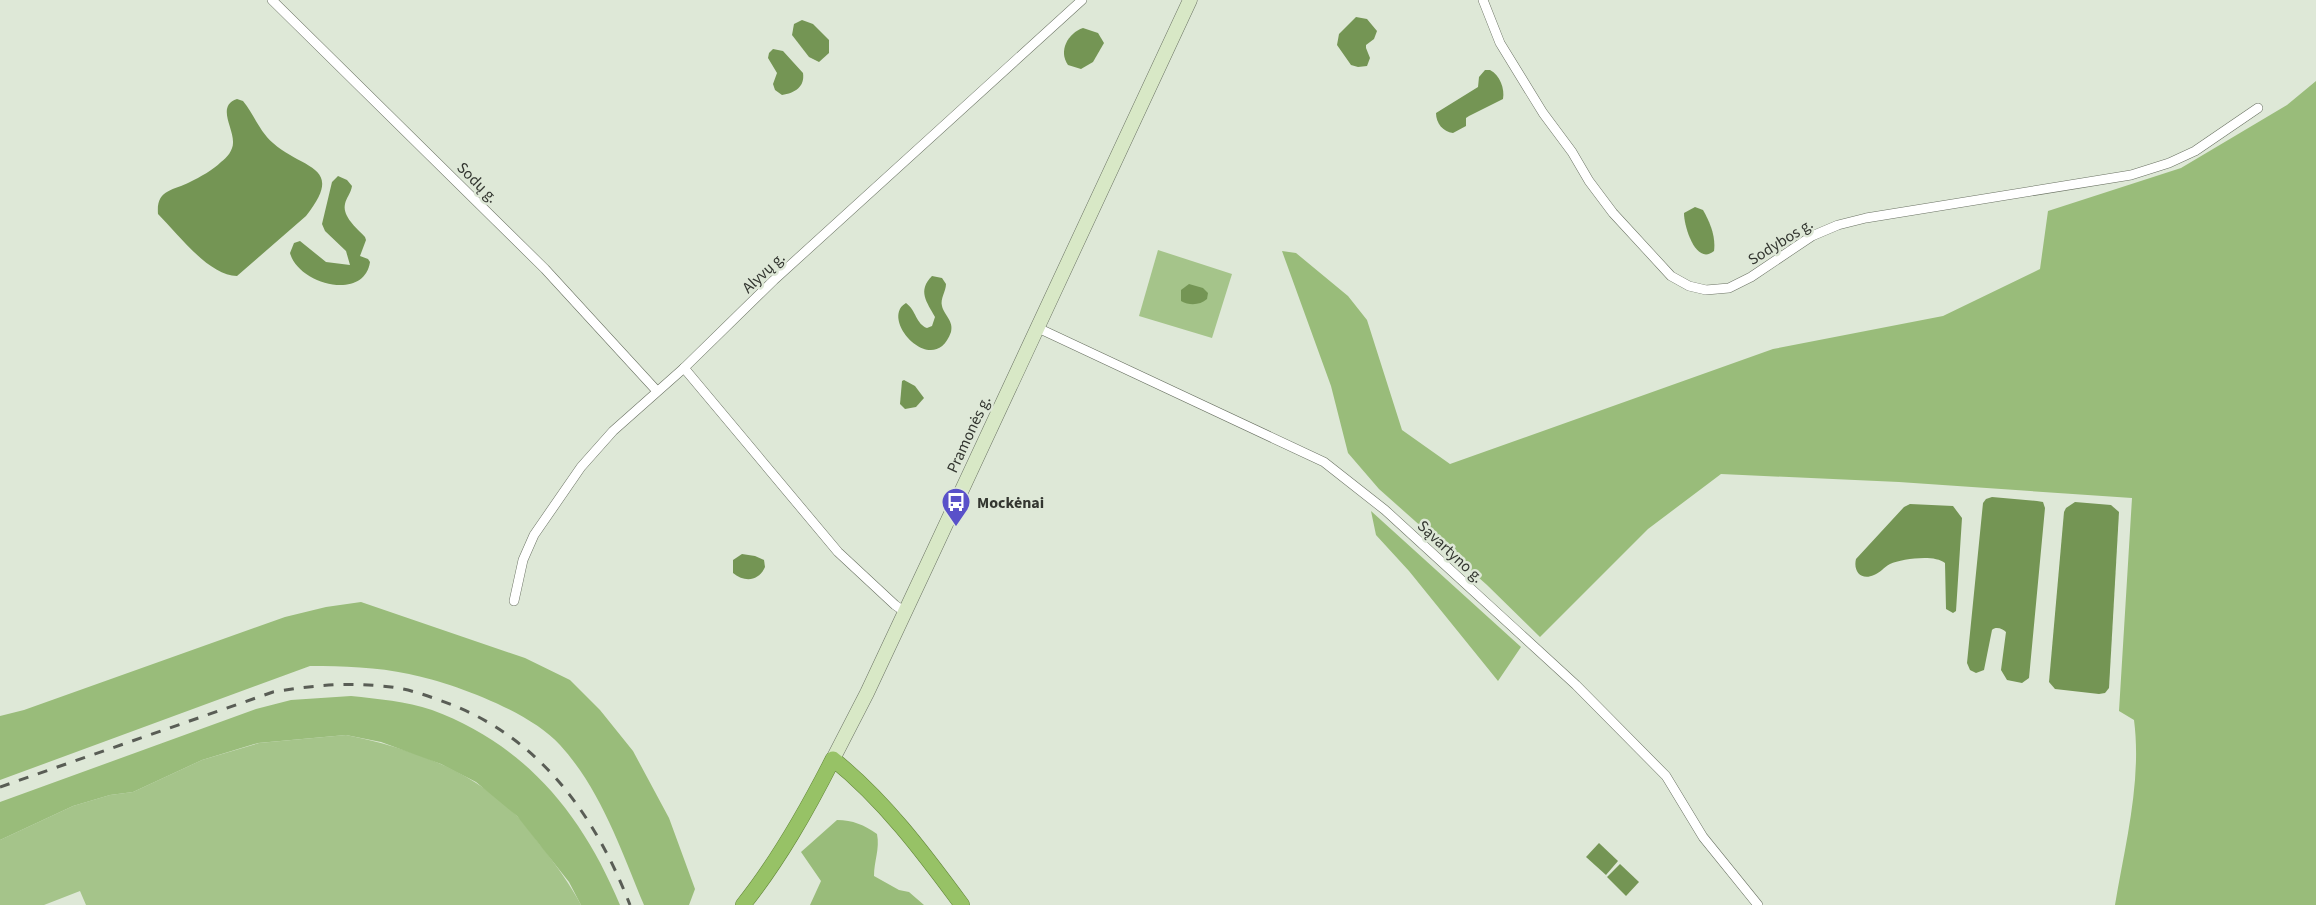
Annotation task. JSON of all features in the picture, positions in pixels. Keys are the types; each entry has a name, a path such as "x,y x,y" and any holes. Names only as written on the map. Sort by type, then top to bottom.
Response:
{"highway":[{"name":"Pramonės g.","path":"743,905 796,828 833,759"},
{"path":"833,759 884,806 962,905"}],"main road":[{"name":"Pramonės g.","path":"833,759 905,612 1190,0"}],"street":[{"name":"Sodų g.","path":"272,0 545,269 657,390"},
{"name":"Alyvų g.","path":"514,601 523,560 530,543 556,501 581,467 613,431 684,368 774,280 1082,0"},
{"name":"Sodybos g.","path":"1483,0 1500,43 1544,113 1607,205 1671,276 1689,286 1706,290 1729,288 1751,278 1812,236 1839,225 1866,218 2131,176 2169,163 2195,150 2258,108"},
{"name":"Sąvartyno g.","path":"1038,328 1315,457 1333,468 1385,510 1576,686 1666,776 1703,837 1758,905"},
{"path":"684,368 838,552 895,606 905,612"}],"shaded area":[{"path":"1356,17 1367,19 1377,31 1374,39 1366,45 1370,58 1367,66 1351,65 1337,45 1339,34"},
{"path":"802,20 813,24 829,40 829,53 819,62 809,57 792,35 794,24"},
{"path":"1083,28 1098,33 1104,43 1093,62 1081,69 1068,65 1064,48 1069,38"},
{"path":"773,49 783,51 803,73 801,86 791,93 782,95 775,90 773,84 777,73 768,58"},
{"path":"1485,70 1494,72 1499,79 1503,99 1466,118 1466,126 1453,133 1443,129 1436,113 1478,87 1479,77"},
{"path":"2316,81 2316,905 2115,905 2131,813 2136,766 2134,720 2119,711 2132,498 1899,482 1721,474 1648,529 1540,637 1487,585 1379,489 1348,453 1331,386 1282,251 1296,253 1348,296 1367,320 1402,430 1450,464 1773,349 1943,316 2040,269 2048,211 2181,168 2287,105"},
{"path":"237,99 243,101 273,143 316,170 321,178 322,187 306,216 237,276 226,274 205,262 158,214 158,206 167,192 206,173 229,154 233,137 227,112 231,102"},
{"path":"338,176 347,180 352,186 346,202 346,214 365,237 360,256 370,262 365,274 356,282 344,285 317,280 305,273 295,264 290,253 294,243 300,241 326,262 350,265 346,251 325,231 322,224 332,182"},
{"path":"1695,207 1703,210 1712,230 1714,251 1708,254 1702,253 1692,243 1686,227 1684,213"},
{"path":"1158,250 1232,274 1212,338 1139,316"},
{"path":"932,276 942,278 946,284 942,303 952,328 943,345 933,350 922,348 912,342 903,332 899,321 899,311 906,303 923,326 927,328 932,326 935,317 924,292 927,281"},
{"path":"1189,284 1203,288 1208,293 1207,299 1195,304 1181,301 1181,290"},
{"path":"902,381 915,386 924,398 916,407 905,409 900,404"},
{"path":"1992,497 2043,502 2045,508 2029,678 2022,683 2007,680 2001,670 2006,632 2001,629 1992,630 1984,670 1976,673 1970,670 1967,663 1983,503"},
{"path":"2075,502 2111,505 2119,512 2109,688 2105,693 2099,694 2055,689 2049,682 2064,512"},
{"path":"1910,504 1953,506 1962,518 1956,611 1953,613 1946,609 1945,563 1940,560 1918,558 1902,560 1890,564 1869,577 1862,576 1857,571 1856,559 1904,507"},
{"path":"1371,511 1521,647 1498,681 1409,571 1376,535"},
{"path":"742,554 764,560 765,567 755,578 742,578 733,573 733,560"},
{"path":"361,602 525,658 570,680 600,710 633,751 669,818 695,889 689,905 644,905 599,801 560,745 546,733 510,710 468,691 427,678 397,672 360,667 310,666 0,780 0,716 24,710 285,617 326,607"},
{"path":"351,696 402,702 432,710 496,742 547,786 569,813 588,841 620,905 581,905 569,882 517,816 476,782 441,764 381,742 346,735 258,743 202,760 133,792 110,795 73,806 0,840 0,802 256,709 291,700"},
{"path":"346,735 392,746 438,763 460,773 500,800 517,816 543,848 581,905 86,905 80,891 44,905 0,905 0,840 73,806 110,795 133,792 202,760 259,743"},
{"path":"837,820 858,824 877,834 874,876 899,890 909,892 924,905 810,905 821,881 801,852"},
{"path":"1599,843 1618,861 1606,875 1586,857"},
{"path":"1620,864 1639,882 1626,896 1607,877"}],"railway":[{"path":"0,787 273,692 340,685 396,688 432,697 474,714 505,733 533,755 557,780 599,838 630,905"}],"place":[{"name":"Mockėnai","path":"956,528"}]}
